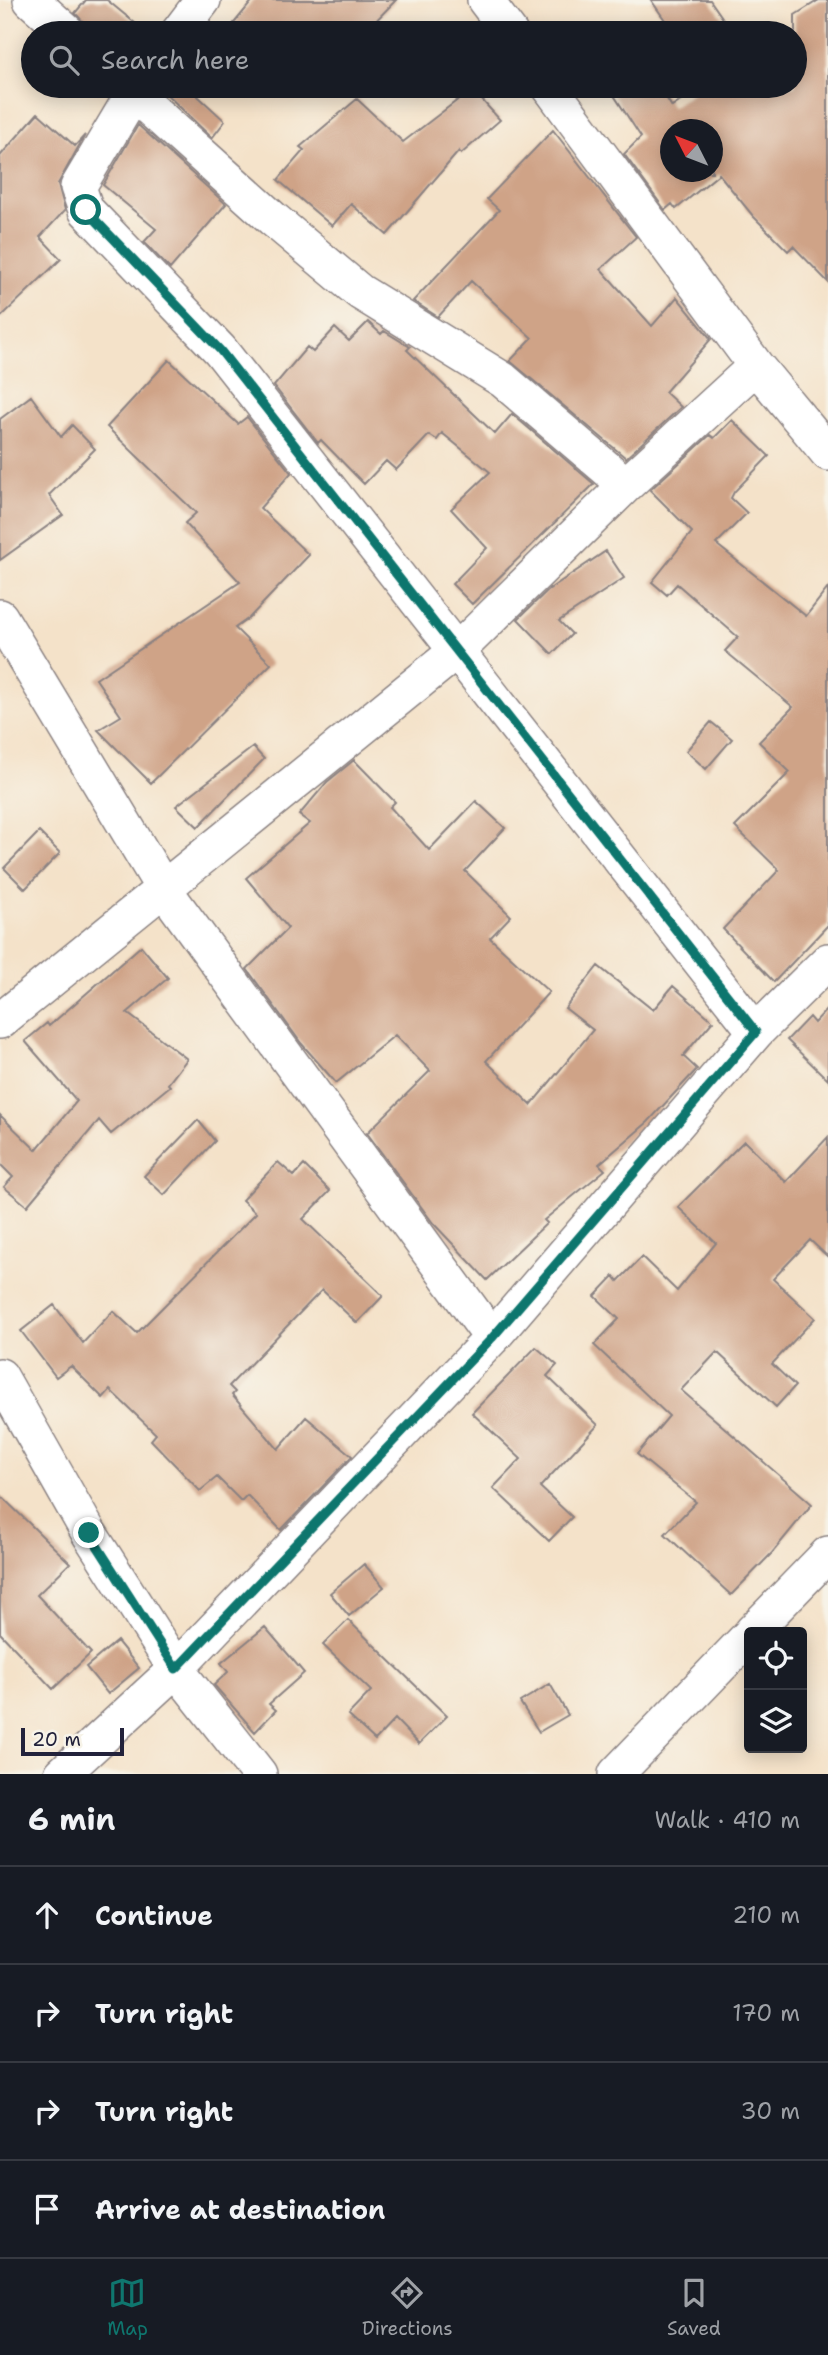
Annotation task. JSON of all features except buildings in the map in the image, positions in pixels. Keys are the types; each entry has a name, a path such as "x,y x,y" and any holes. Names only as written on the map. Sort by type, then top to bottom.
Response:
{"street":[{"path":"31,0 55,21"},
{"path":"187,21 204,0"},
{"path":"485,0 501,21"},
{"path":"127,98 78,187 86,210 220,350 756,1032"},
{"path":"143,98 273,219 360,292 503,380 626,485"},
{"path":"558,98 756,366 828,453"},
{"path":"0,1021 458,650 626,485 756,366"},
{"path":"0,617 163,888 492,1338"},
{"path":"62,1774 176,1669 492,1338 756,1032 828,961"},
{"path":"0,1376 89,1533 176,1669 259,1774"},
{"path":"758,1627 828,1554"},
{"path":"616,1774 744,1641"}],"route":[{"path":"86,210 220,350 756,1032 492,1338 176,1669 89,1533"}]}
